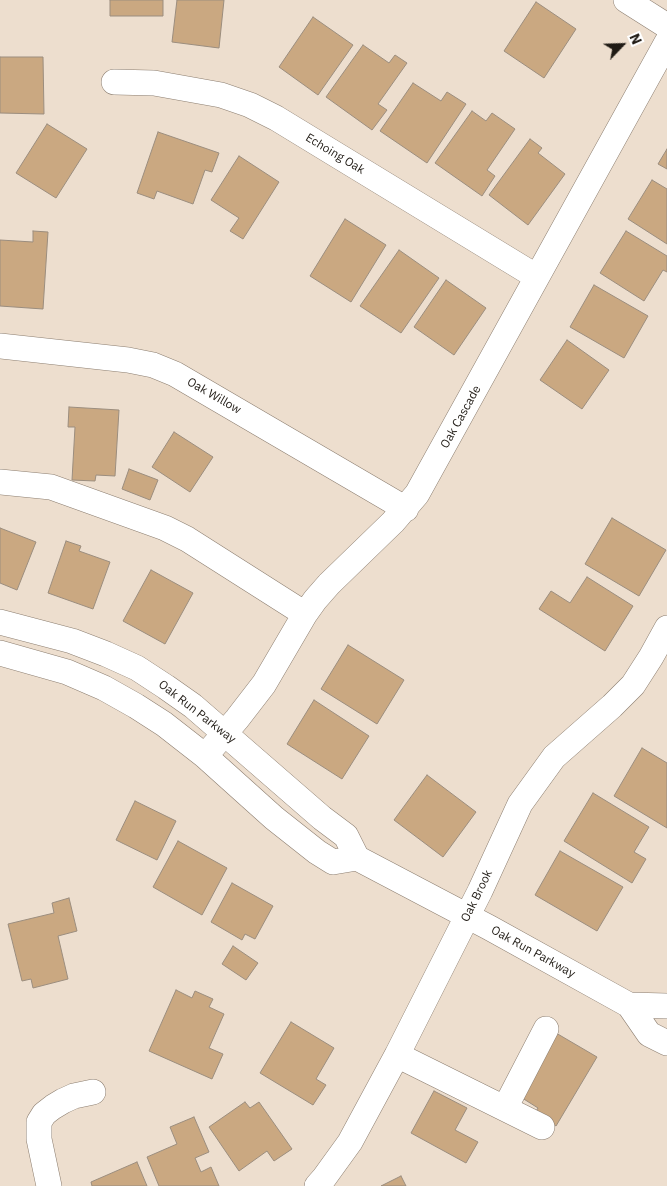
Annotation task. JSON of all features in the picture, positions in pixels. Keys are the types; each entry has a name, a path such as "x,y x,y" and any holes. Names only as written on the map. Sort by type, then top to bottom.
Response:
{"street":[{"path":"626,0 667,26"},
{"name":"Oak Cascade","path":"205,756 264,684 305,614 329,584 406,509 417,494 667,42"},
{"name":"Echoing Oak","path":"114,82 154,83 221,96 250,105 276,118 537,277"},
{"name":"Oak Willow","path":"0,346 128,360 160,368 200,387 406,509"},
{"path":"0,482 51,487 165,528 187,539 305,614"},
{"name":"Oak Run Parkway","path":"0,622 72,641 137,668 193,706 346,836 357,858 467,916 629,1006 649,1034 667,1044"},
{"name":"Oak Brook","path":"317,1186 350,1142 398,1055 480,891 520,804 554,757 612,706 632,685 651,657 667,628"},
{"path":"0,653 67,672 104,688 136,706 164,724 205,756 274,818 317,852 333,862 357,858"},
{"name":"Oak Run Parkway","path":"629,1006 667,1006"},
{"path":"504,1108 546,1029"},
{"path":"398,1055 542,1127"},
{"path":"49,1186 39,1139 40,1122 44,1114 63,1101 74,1096 93,1092"}],"building":[{"path":"110,0 163,0 163,16 110,16"},
{"path":"177,0 224,0 219,48 172,42"},
{"path":"536,2 576,29 544,78 504,51"},
{"path":"313,17 353,45 318,95 279,67"},
{"path":"363,45 389,63 395,55 407,63 378,104 387,110 372,130 326,97"},
{"path":"0,57 43,57 44,114 0,113"},
{"path":"413,83 441,101 447,92 466,104 427,163 380,131"},
{"path":"472,111 486,121 492,113 515,129 487,170 495,176 482,196 435,163"},
{"path":"47,124 87,149 56,198 16,173"},
{"path":"158,132 219,153 212,172 205,170 193,204 157,191 154,199 137,193"},
{"path":"530,139 542,148 538,153 565,174 528,225 489,195"},
{"path":"667,149 667,169 658,164"},
{"path":"239,156 279,182 243,239 230,231 239,218 211,200"},
{"path":"652,180 667,189 667,244 628,219"},
{"path":"345,219 386,245 351,302 310,276"},
{"path":"33,231 48,232 43,309 0,306 0,240 33,242"},
{"path":"626,231 667,256 667,272 663,270 644,301 600,273"},
{"path":"399,250 439,278 401,333 360,306"},
{"path":"446,280 486,308 454,355 414,327"},
{"path":"594,285 648,316 624,358 570,327"},
{"path":"567,340 609,370 582,409 540,380"},
{"path":"69,407 119,410 115,476 96,475 95,481 72,480 75,427 68,427"},
{"path":"174,432 213,457 190,492 152,467"},
{"path":"129,469 158,480 150,500 122,489"},
{"path":"612,518 666,550 639,596 585,564"},
{"path":"0,528 36,542 17,590 0,583"},
{"path":"66,541 81,546 79,551 110,562 93,609 48,593"},
{"path":"151,570 193,593 165,644 123,621"},
{"path":"587,577 633,606 605,651 539,609 551,591 570,603"},
{"path":"348,645 404,680 377,724 321,689"},
{"path":"314,700 369,736 342,779 287,744"},
{"path":"642,748 667,763 667,828 614,796"},
{"path":"427,775 476,812 443,857 394,820"},
{"path":"593,793 649,827 634,852 646,859 632,883 564,841"},
{"path":"135,801 176,821 157,860 116,840"},
{"path":"178,841 227,868 202,915 153,887"},
{"path":"560,851 623,887 597,931 535,895"},
{"path":"232,883 273,906 255,939 245,934 242,940 211,922"},
{"path":"69,898 77,931 58,936 68,979 33,988 31,979 22,981 8,924 54,913 52,903"},
{"path":"233,946 258,963 246,980 222,964"},
{"path":"176,990 192,998 195,991 213,999 209,1007 224,1014 209,1048 223,1054 212,1079 149,1051"},
{"path":"291,1022 334,1048 316,1079 326,1085 313,1105 260,1073"},
{"path":"556,1033 597,1057 556,1126 535,1113 538,1108 519,1096"},
{"path":"434,1091 467,1108 455,1130 478,1142 466,1163 411,1133"},
{"path":"245,1102 250,1108 259,1102 292,1149 274,1161 267,1151 239,1171 209,1127"},
{"path":"194,1117 209,1152 195,1158 201,1172 211,1167 219,1186 159,1186 147,1157 177,1144 170,1127"},
{"path":"137,1162 147,1186 92,1186 91,1182"},
{"path":"401,1176 406,1186 381,1186"}]}
